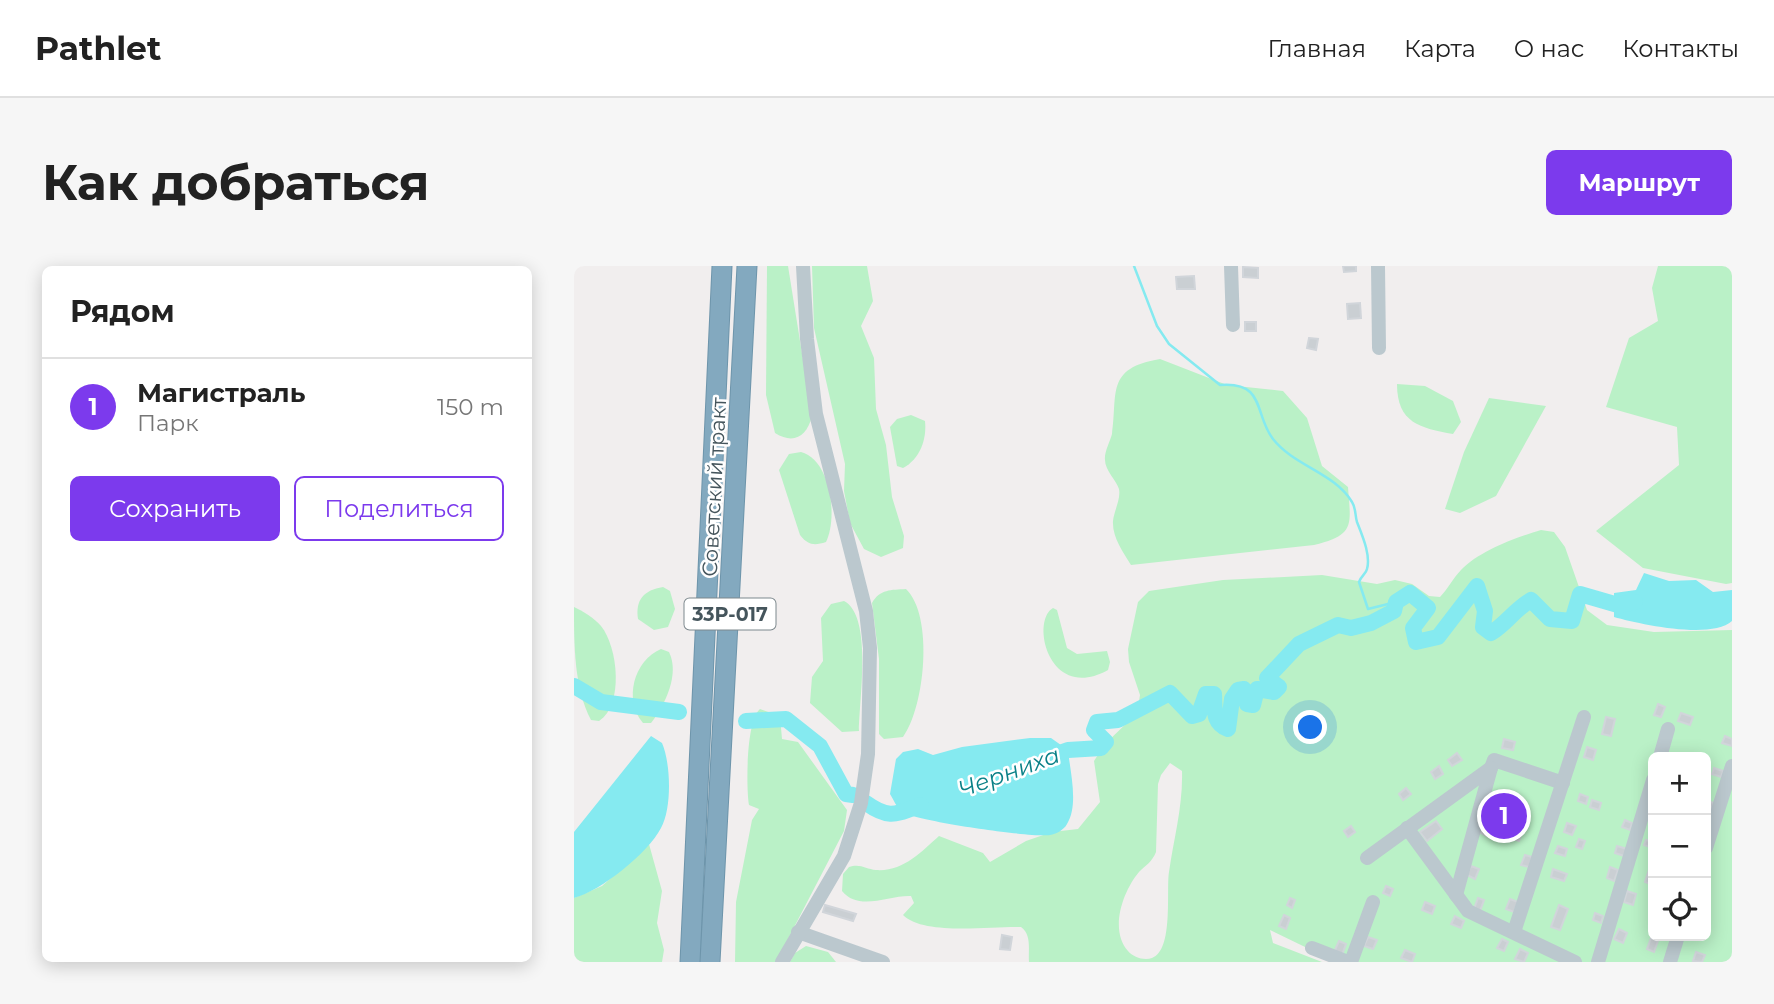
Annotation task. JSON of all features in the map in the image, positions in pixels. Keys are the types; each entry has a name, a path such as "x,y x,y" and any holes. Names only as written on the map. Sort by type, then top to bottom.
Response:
{"highway":[{"name":"Советский тракт","path":"690,962 722,266"},
{"name":"Советский тракт","path":"710,962 747,266"}],"street":[{"path":"782,962 844,856 861,803 868,754 869,673 866,611 816,414 807,339 803,266"},
{"path":"1231,266 1233,325"},
{"path":"1378,266 1380,348"},
{"path":"1514,932 1584,718"},
{"path":"1661,752 1668,729"},
{"path":"1455,895 1494,760 1563,783"},
{"path":"1711,832 1732,766"},
{"path":"1367,858 1491,768"},
{"path":"1598,962 1648,797"},
{"path":"1406,828 1468,911 1575,962"},
{"path":"1312,948 1350,962 1373,902"},
{"path":"798,932 883,962"},
{"path":"1670,962 1676,941"}],"green space":[{"path":"767,266 788,266 812,416 807,429 794,438 775,433 766,395"},
{"path":"812,266 867,266 873,301 861,326 874,358 876,409 886,445 892,497 904,536 903,548 881,557 864,549 850,523 844,491 845,464 814,328"},
{"path":"1658,266 1732,266 1732,583 1643,568 1596,531 1679,465 1677,427 1606,407 1629,338 1658,321 1652,288"},
{"path":"1160,359 1227,385 1283,391 1307,418 1322,466 1348,487 1350,511 1344,533 1314,545 1131,565 1114,533 1113,521 1119,489 1105,464 1105,457 1112,434 1115,395 1122,376 1142,363"},
{"path":"1397,384 1425,386 1453,401 1461,422 1453,434 1421,426 1406,415 1398,397"},
{"path":"1489,398 1546,406 1496,496 1460,513 1445,509 1464,452"},
{"path":"911,415 925,421 925,435 918,454 903,468 897,466 890,427 897,419"},
{"path":"801,452 811,457 819,466 829,491 831,519 826,542 809,543 800,535 779,470 789,454"},
{"path":"1541,530 1554,532 1565,547 1587,610 1607,625 1654,632 1732,630 1732,962 1336,962 1270,930 1273,943 1322,962 1029,962 1028,938 1021,927 926,926 903,915 914,903 911,896 866,902 849,897 842,891 843,874 849,867 860,866 876,870 895,868 911,860 939,836 983,853 990,862 1026,841 1052,832 1078,829 1100,802 1094,761 1105,744 1133,717 1138,708 1140,695 1129,662 1128,649 1138,602 1149,591 1223,580 1322,575 1377,584 1395,580 1412,584 1429,596 1440,597 1461,570 1499,545","holes":["1170,763 1182,771 1180,809 1169,872 1168,919 1164,944 1152,958 1142,959 1130,953 1122,942 1119,932 1120,911 1133,880 1156,852 1158,784 1161,775"]},
{"path":"663,587 670,591 675,609 668,627 654,630 638,619 638,606 646,593"},
{"path":"906,589 915,602 920,619 923,640 921,684 911,723 903,737 884,739 879,734 879,659 872,603 882,593"},
{"path":"844,601 853,610 859,623 862,660 859,731 842,732 810,703 812,677 823,661 821,618 831,604"},
{"path":"574,607 601,626 611,647 616,675 615,689 607,713 599,721 591,720 581,694 575,651"},
{"path":"1053,608 1057,610 1067,648 1077,654 1107,651 1110,662 1108,670 1088,677 1071,676 1059,668 1050,656 1045,642 1046,616"},
{"path":"661,649 669,652 672,679 656,716 651,723 643,723 634,703 634,682 644,662"},
{"path":"760,709 780,716 782,739 798,742 847,810 844,831 776,962 735,962 736,902 752,820 759,809 749,805 747,770 752,726"},
{"path":"649,844 662,891 657,923 664,950 662,962 574,962 574,898 602,886"},
{"path":"806,946 828,952 836,962 790,962 795,953"}],"water":[{"path":"1644,573 1669,581 1696,580 1713,592 1732,590 1732,621 1722,627 1692,630 1614,617 1614,593 1636,590"},
{"path":"651,736 662,743 669,774 669,798 661,828 646,848 623,870 597,888 574,898 574,832"},
{"path":"1030,738 1051,738 1068,750 1073,788 1071,816 1066,826 1055,834 1022,834 974,828 911,816 902,812 890,794 896,759 903,752 918,749 933,755 962,747"}],"building":[{"path":"1343,266 1356,266 1356,271 1344,272"},
{"path":"1243,267 1258,268 1258,278 1243,277"},
{"path":"1194,276 1195,289 1177,289 1176,277"},
{"path":"1360,303 1361,318 1348,319 1347,304"},
{"path":"1245,322 1256,322 1256,331 1245,331"},
{"path":"1309,338 1318,339 1316,350 1307,348"},
{"path":"1658,704 1665,707 1661,717 1654,715"},
{"path":"1681,713 1693,717 1690,725 1678,721"},
{"path":"1606,717 1615,719 1611,736 1602,734"},
{"path":"1725,736 1732,739 1732,746 1722,743"},
{"path":"1504,739 1515,742 1513,750 1502,748"},
{"path":"1587,747 1596,750 1593,760 1584,757"},
{"path":"1457,753 1462,760 1452,766 1448,760"},
{"path":"1439,766 1443,774 1435,779 1431,772"},
{"path":"1714,768 1723,771 1721,777 1712,774"},
{"path":"1406,788 1411,794 1403,800 1399,794"},
{"path":"1580,794 1588,797 1586,804 1578,801"},
{"path":"1493,795 1498,797 1495,807 1490,805"},
{"path":"1592,800 1601,803 1599,810 1590,807"},
{"path":"1625,820 1632,823 1630,830 1622,827"},
{"path":"1436,821 1442,829 1427,841 1420,832"},
{"path":"1567,823 1576,826 1572,835 1564,832"},
{"path":"1351,826 1355,832 1348,837 1344,831"},
{"path":"1483,826 1490,828 1487,836 1481,833"},
{"path":"1517,829 1522,831 1519,841 1513,839"},
{"path":"1579,839 1585,841 1582,849 1576,847"},
{"path":"1558,846 1567,849 1565,856 1555,853"},
{"path":"1617,846 1627,849 1624,856 1615,853"},
{"path":"1525,855 1532,857 1529,867 1521,865"},
{"path":"1471,866 1479,869 1475,879 1467,875"},
{"path":"1610,867 1618,870 1614,881 1607,878"},
{"path":"1553,869 1567,874 1564,881 1551,877"},
{"path":"1386,886 1393,889 1390,896 1383,893"},
{"path":"1627,891 1636,894 1633,905 1624,902"},
{"path":"1290,898 1295,900 1292,908 1287,905"},
{"path":"1478,898 1484,900 1480,911 1474,909"},
{"path":"1510,899 1518,902 1514,912 1506,909"},
{"path":"1425,902 1435,906 1432,914 1422,910"},
{"path":"825,905 856,914 853,921 823,912"},
{"path":"1559,905 1568,909 1560,930 1551,927"},
{"path":"1595,913 1603,916 1601,923 1593,920"},
{"path":"1284,915 1290,918 1286,929 1279,926"},
{"path":"1455,916 1464,921 1461,928 1451,924"},
{"path":"1619,929 1627,933 1623,943 1614,939"},
{"path":"1002,935 1012,937 1010,950 1000,949"},
{"path":"1368,937 1377,940 1373,949 1364,946"},
{"path":"1502,939 1508,942 1504,951 1497,948"},
{"path":"1339,941 1346,944 1342,955 1334,952"},
{"path":"1650,941 1658,941 1654,952 1647,949"},
{"path":"1520,949 1528,953 1524,962 1515,959"},
{"path":"1405,950 1415,954 1412,962 1401,958"},
{"path":"1696,952 1705,955 1702,962 1693,961"}],"waterway":[{"path":"1134,266 1157,326 1169,344 1220,385 1245,388 1257,402 1273,439 1292,456 1345,492 1353,504 1367,551 1367,569 1359,582 1368,609 1396,602"},
{"name":"Черниха","path":"1051,756 1068,750 1101,748 1106,742 1094,730 1097,722 1118,720 1170,693 1192,716 1199,714 1206,694 1214,694 1217,719 1228,729 1232,699 1238,690 1244,689 1247,704 1253,705 1257,689 1274,692 1279,687 1267,678 1299,644 1338,625 1351,628 1371,623 1394,611 1396,602 1410,593 1428,608 1413,628 1416,642 1438,637 1477,586 1485,611 1483,627 1491,633 1531,600 1550,619 1572,621 1580,594 1618,605 1635,602"},
{"name":"Черниха","path":"574,686 601,702 679,712"},
{"name":"Черниха","path":"746,721 786,719 820,746 846,794 853,795"},
{"name":"Черниха","path":"866,803 881,812 893,814 921,805"}],"place":[{"name":"Магистраль","path":"1504,816"}]}
